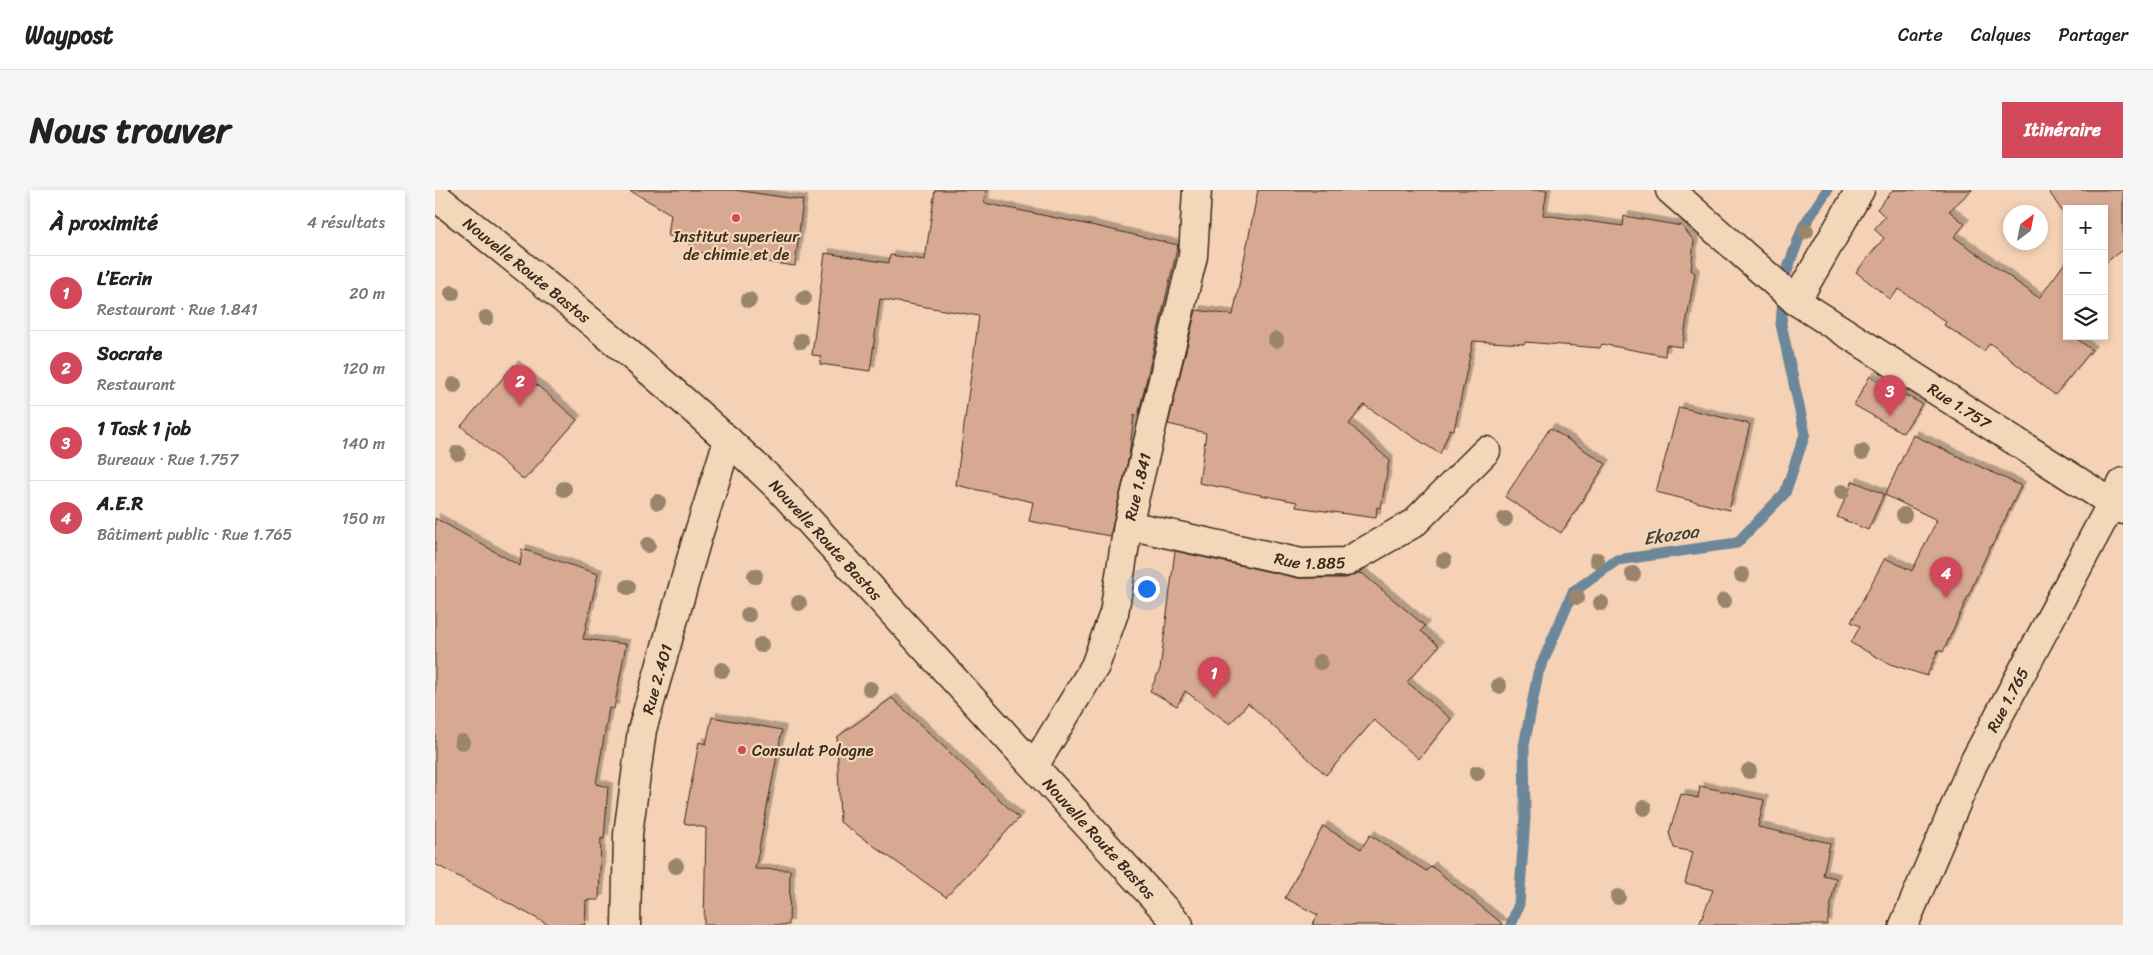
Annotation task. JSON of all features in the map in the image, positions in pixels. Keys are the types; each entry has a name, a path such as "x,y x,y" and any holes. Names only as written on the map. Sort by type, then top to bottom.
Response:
{"street":[{"name":"Rue 1.841","path":"1034,766 1095,666 1113,613 1128,525 1193,256 1197,190"},
{"name":"Rue 1.757","path":"1670,190 1796,301 2119,498"},
{"path":"1796,301 1860,190"},
{"name":"Nouvelle Route Bastos","path":"435,196 596,325 729,440 778,487 1179,925"},
{"name":"Rue 2.401","path":"626,925 628,834 642,730 696,542 729,440"},
{"name":"Rue 1.885","path":"1128,525 1301,563 1346,562 1414,523 1486,451"},
{"name":"Rue 1.765","path":"1905,925 1973,764 2119,498"}],"building":[{"name":"Institut superieur de chimie et de","path":"629,190 734,190 803,200 795,266 689,251 691,239 668,236 671,214"},
{"path":"935,190 986,190 984,203 1178,245 1138,416 1134,415 1129,456 1110,536 1029,521 1033,502 956,485 979,316 880,299 870,371 820,364 821,356 812,355 825,253 889,263 890,255 925,260"},
{"path":"1258,190 1547,190 1543,215 1623,226 1624,216 1682,226 1694,241 1691,270 1695,273 1682,347 1666,345 1665,356 1602,344 1600,348 1525,342 1524,344 1473,341 1454,430 1450,429 1440,454 1364,405 1349,424 1389,460 1381,508 1377,507 1376,518 1296,507 1297,502 1199,483 1206,433 1168,424 1196,310 1233,315"},
{"path":"1893,190 1972,190 1949,211 1965,224 1954,237 2039,298 2063,265 2063,340 2078,340 2092,350 2055,395 1990,343 1984,351 1944,325 1946,322 1899,289 1890,299 1856,272 1884,238 1874,229 1885,217 1877,209"},
{"path":"2048,190 2123,190 2123,249 2108,261 2108,205 2063,205 2063,213"},
{"path":"514,365 577,420 524,480 461,426"},
{"path":"1870,376 1922,404 1903,433 1854,405"},
{"path":"1679,407 1750,424 1729,510 1656,492"},
{"path":"1550,428 1606,464 1561,533 1505,497"},
{"path":"1913,435 2021,486 1991,545 1943,652 1938,650 1927,676 1890,664 1851,643 1860,626 1851,622 1885,558 1912,571 1937,520 1885,495"},
{"path":"1853,481 1884,494 1868,530 1837,517"},
{"path":"435,518 520,566 522,549 598,574 583,639 626,644 614,709 609,708 596,784 608,787 604,839 601,838 599,900 586,900 585,925 549,925 435,864"},
{"path":"1175,551 1298,578 1346,578 1358,573 1363,574 1425,626 1421,631 1439,646 1407,682 1451,719 1419,759 1374,720 1326,775 1248,703 1230,724 1185,691 1177,706 1150,691 1160,669"},
{"path":"892,698 1019,818 946,897 840,822 837,737"},
{"path":"712,717 782,730 755,869 790,870 789,925 704,925 706,828 684,823 699,742 706,744"},
{"path":"1700,786 1764,800 1758,827 1830,843 1823,875 1836,878 1827,925 1699,925 1713,890 1685,883 1693,852 1674,848 1669,833 1681,794 1698,798"},
{"path":"1323,826 1361,849 1370,835 1426,871 1431,866 1504,925 1312,925 1318,915 1285,898"}],"waterway":[{"name":"Ekozoa","path":"1511,925 1519,904 1525,818 1524,746 1538,673 1573,592 1617,560 1737,543 1785,493 1805,434 1781,324 1785,276 1803,227 1827,190"}],"place":[{"name":"Institut superieur de chimie et de","path":"736,218"},
{"name":"Socrate","path":"520,406"},
{"name":"1 Task 1 job","path":"1890,416"},
{"name":"A.E.R","path":"1946,598"},
{"name":"L’Ecrin","path":"1214,698"},
{"name":"Consulat Pologne","path":"742,750"}]}
